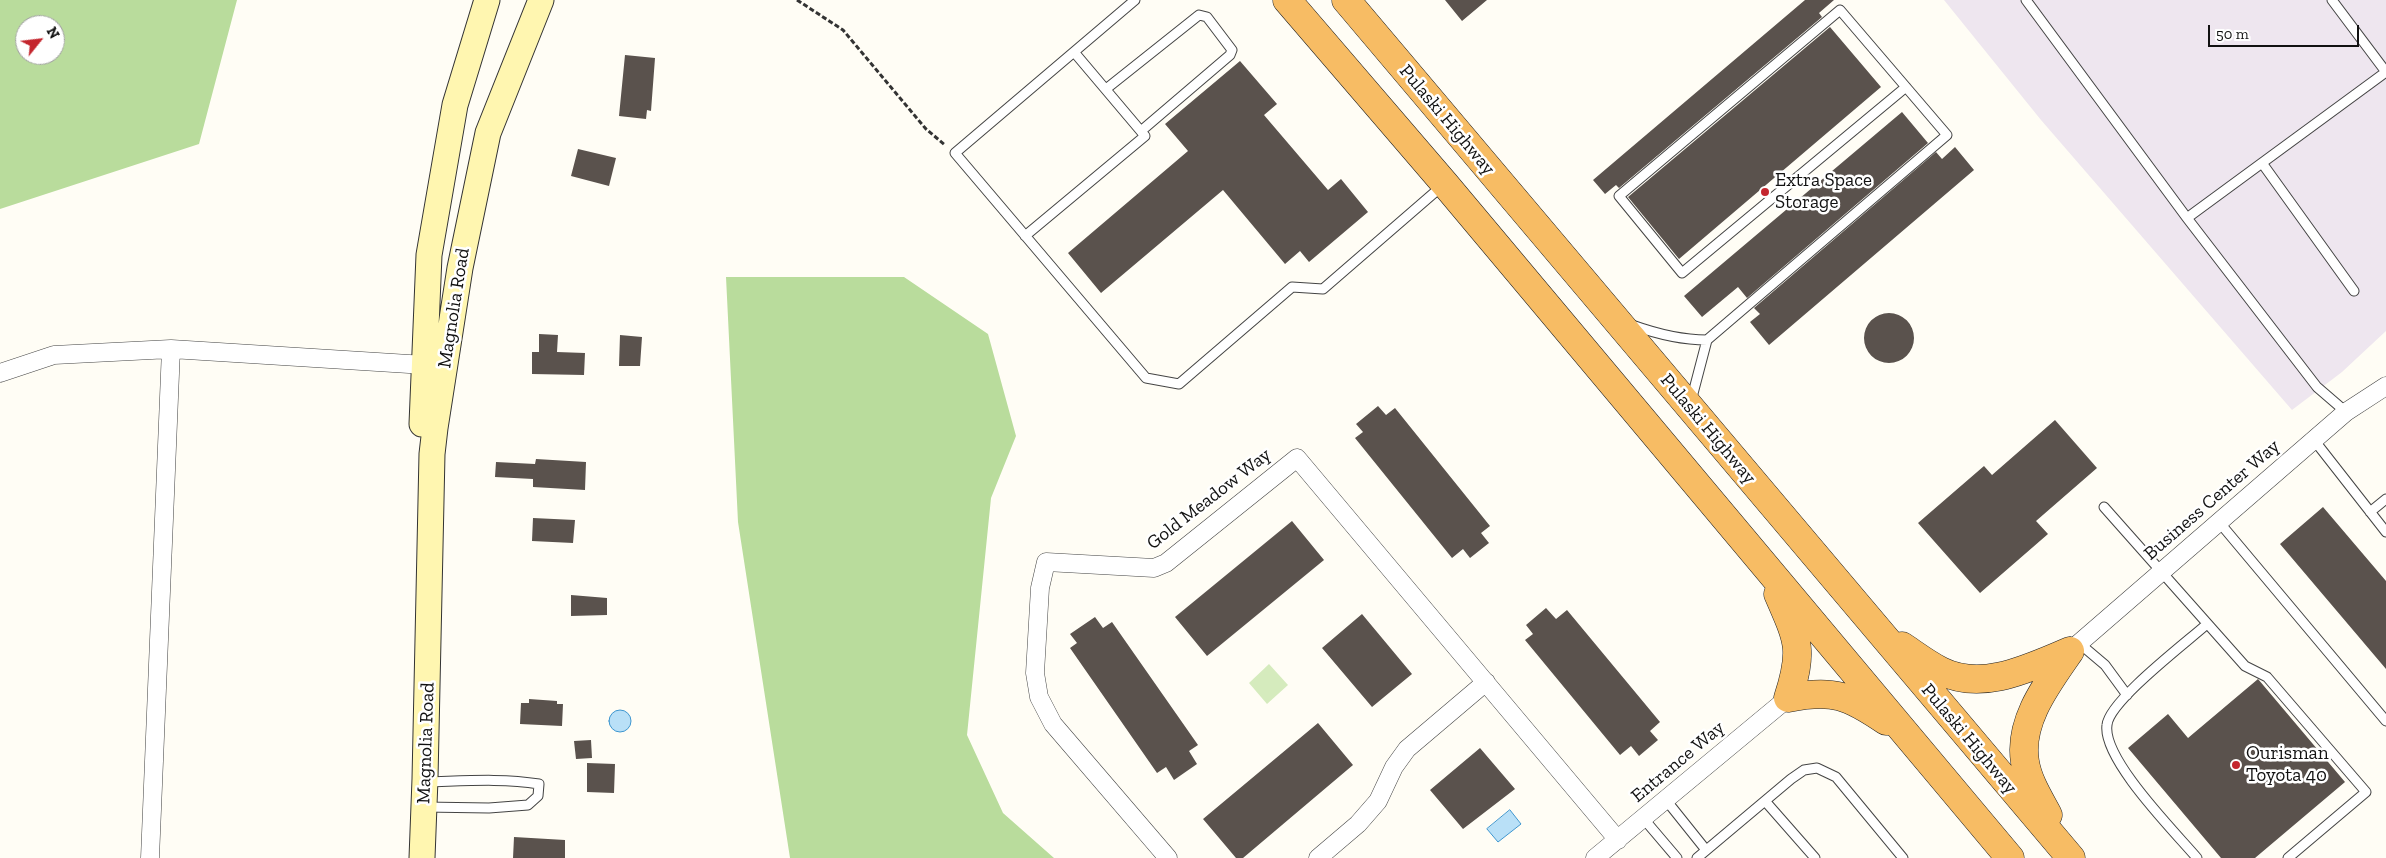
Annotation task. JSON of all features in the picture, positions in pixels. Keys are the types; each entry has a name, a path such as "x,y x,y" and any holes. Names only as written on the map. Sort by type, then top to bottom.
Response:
{"highway":[{"path":"1287,0 1445,184 2010,858"},
{"name":"Pulaski Highway","path":"1346,0 2071,858"},
{"path":"1766,568 1798,642 1798,661 1788,698 1812,693 1833,693 1866,707 1909,737"},
{"path":"1880,632 1935,668 1953,676 1978,678 2004,677 2074,647"},
{"path":"2071,858 2036,794 2028,773 2024,752 2027,729 2041,692 2074,647"}],"main road":[{"name":"Magnolia Road","path":"429,628 419,487 429,255 455,105 488,0"},
{"name":"Magnolia Road","path":"422,858 432,454 460,268 488,133 541,0"}],"street":[{"path":"150,858 171,349"},
{"path":"0,373 54,355 171,349 424,365"},
{"name":"Business Center Way","path":"2074,647 2346,412 2386,386"},
{"name":"Gold Meadow Way","path":"1168,858 1053,724 1039,697 1035,673 1040,588 1046,562 1154,568 1166,563 1297,458 1618,840"},
{"path":"1318,858 1358,824 1378,802 1394,767 1406,749 1486,682"},
{"name":"Entrance Way","path":"1596,858 1788,698"}],"lane":[{"path":"1135,0 955,153 1146,378 1178,384 1292,287 1323,289 1445,184"},
{"path":"2026,0 2187,218 2317,387 2346,412"},
{"path":"2187,218 2386,72 2332,0"},
{"path":"1689,406 1707,340 1947,135 1906,87 1840,10 1619,196 1682,273 1906,87"},
{"path":"1106,89 1199,15 1207,17 1232,50 1230,55 1141,131"},
{"path":"1025,236 1145,136 1074,52"},
{"path":"2262,162 2354,291"},
{"path":"1615,319 1659,335 1686,340 1707,340"},
{"path":"2314,440 2386,532"},
{"path":"2370,512 2386,499"},
{"path":"2104,507 2245,666 2267,677 2366,792 2288,858"},
{"path":"2219,522 2386,721"},
{"path":"2197,858 2124,771 2115,757 2106,725 2114,708 2127,695 2207,624"},
{"path":"2074,647 2105,665 2127,695"},
{"path":"1697,858 1804,770 1817,768 1836,777 1903,858"},
{"path":"424,807 489,808 528,805 538,796 539,784 521,781 485,780 425,782"},
{"path":"1666,800 1706,850"},
{"path":"1765,801 1815,858"},
{"path":"1643,818 1677,858"}],"path":[{"path":"797,0 843,30 926,128 955,153"}],"shaded area":[{"path":"1944,0 2386,0 2386,331 2342,372 2292,410 2041,120"}],"green space":[{"path":"0,0 237,0 199,144 0,209"},
{"path":"726,277 904,277 988,334 1016,436 991,498 967,735 1003,813 1054,858 790,858 738,522"},
{"path":"1269,664 1288,685 1267,704 1249,683"}],"water":[{"path":"620,710 628,713 631,721 628,729 620,732 612,729 609,721 612,713"},
{"path":"1510,810 1521,824 1498,842 1487,829"}],"building":[{"path":"1445,0 1487,0 1462,21"},
{"path":"1805,0 1834,0 1819,13 1822,17 1619,188 1616,185 1605,194 1593,180"},
{"path":"1830,27 1881,87 1679,259 1628,197"},
{"path":"625,55 655,58 651,111 647,110 646,119 619,116"},
{"path":"1240,61 1277,104 1264,115 1328,190 1341,179 1368,212 1309,262 1300,251 1285,264 1223,190 1101,293 1068,253 1188,151 1165,124"},
{"path":"1902,112 1928,143 1747,298 1738,287 1702,317 1684,296"},
{"path":"1955,147 1974,170 1769,345 1750,322 1760,314 1754,308 1936,152 1942,159"},
{"path":"578,149 616,158 609,186 571,176"},
{"path":"1889,313 1898,315 1909,324 1914,338 1912,347 1903,358 1889,363 1880,361 1869,352 1864,338 1866,329 1875,318"},
{"path":"539,334 558,335 557,352 585,353 584,375 532,374 532,352 539,352"},
{"path":"620,335 642,337 640,366 619,366"},
{"path":"1378,406 1386,415 1395,408 1490,526 1481,533 1489,543 1470,558 1463,549 1452,558 1355,438 1363,432 1356,424"},
{"path":"2055,420 2097,468 2036,521 2048,534 1980,593 1918,523 1984,466 1992,475"},
{"path":"536,459 586,462 585,490 533,487 533,479 495,477 496,462 535,464"},
{"path":"2323,507 2386,581 2386,669 2280,544"},
{"path":"533,518 575,520 573,543 532,541"},
{"path":"1292,521 1324,560 1207,656 1175,617"},
{"path":"571,595 607,598 607,615 571,616"},
{"path":"1546,608 1556,619 1567,610 1660,722 1650,731 1658,740 1639,756 1631,746 1620,755 1525,640 1533,634 1526,625"},
{"path":"1362,614 1412,674 1372,707 1322,648"},
{"path":"1095,617 1103,628 1112,622 1198,745 1189,751 1197,764 1174,780 1166,767 1157,773 1070,648 1077,643 1070,634"},
{"name":"Ourisman Toyota 40","path":"2258,679 2345,782 2255,858 2221,858 2128,748 2168,714 2188,738"},
{"path":"529,699 557,701 557,704 563,704 562,726 520,724 521,703 529,703"},
{"path":"1318,723 1353,765 1243,858 1236,858 1203,819"},
{"path":"591,740 592,758 576,759 574,741"},
{"path":"1480,748 1515,789 1463,829 1430,790"},
{"path":"587,763 615,764 614,793 587,792"},
{"path":"514,837 565,840 565,858 513,858"}],"place":[{"name":"Extra Space Storage","path":"1765,192"},
{"name":"Ourisman Toyota 40","path":"2236,765"}]}
